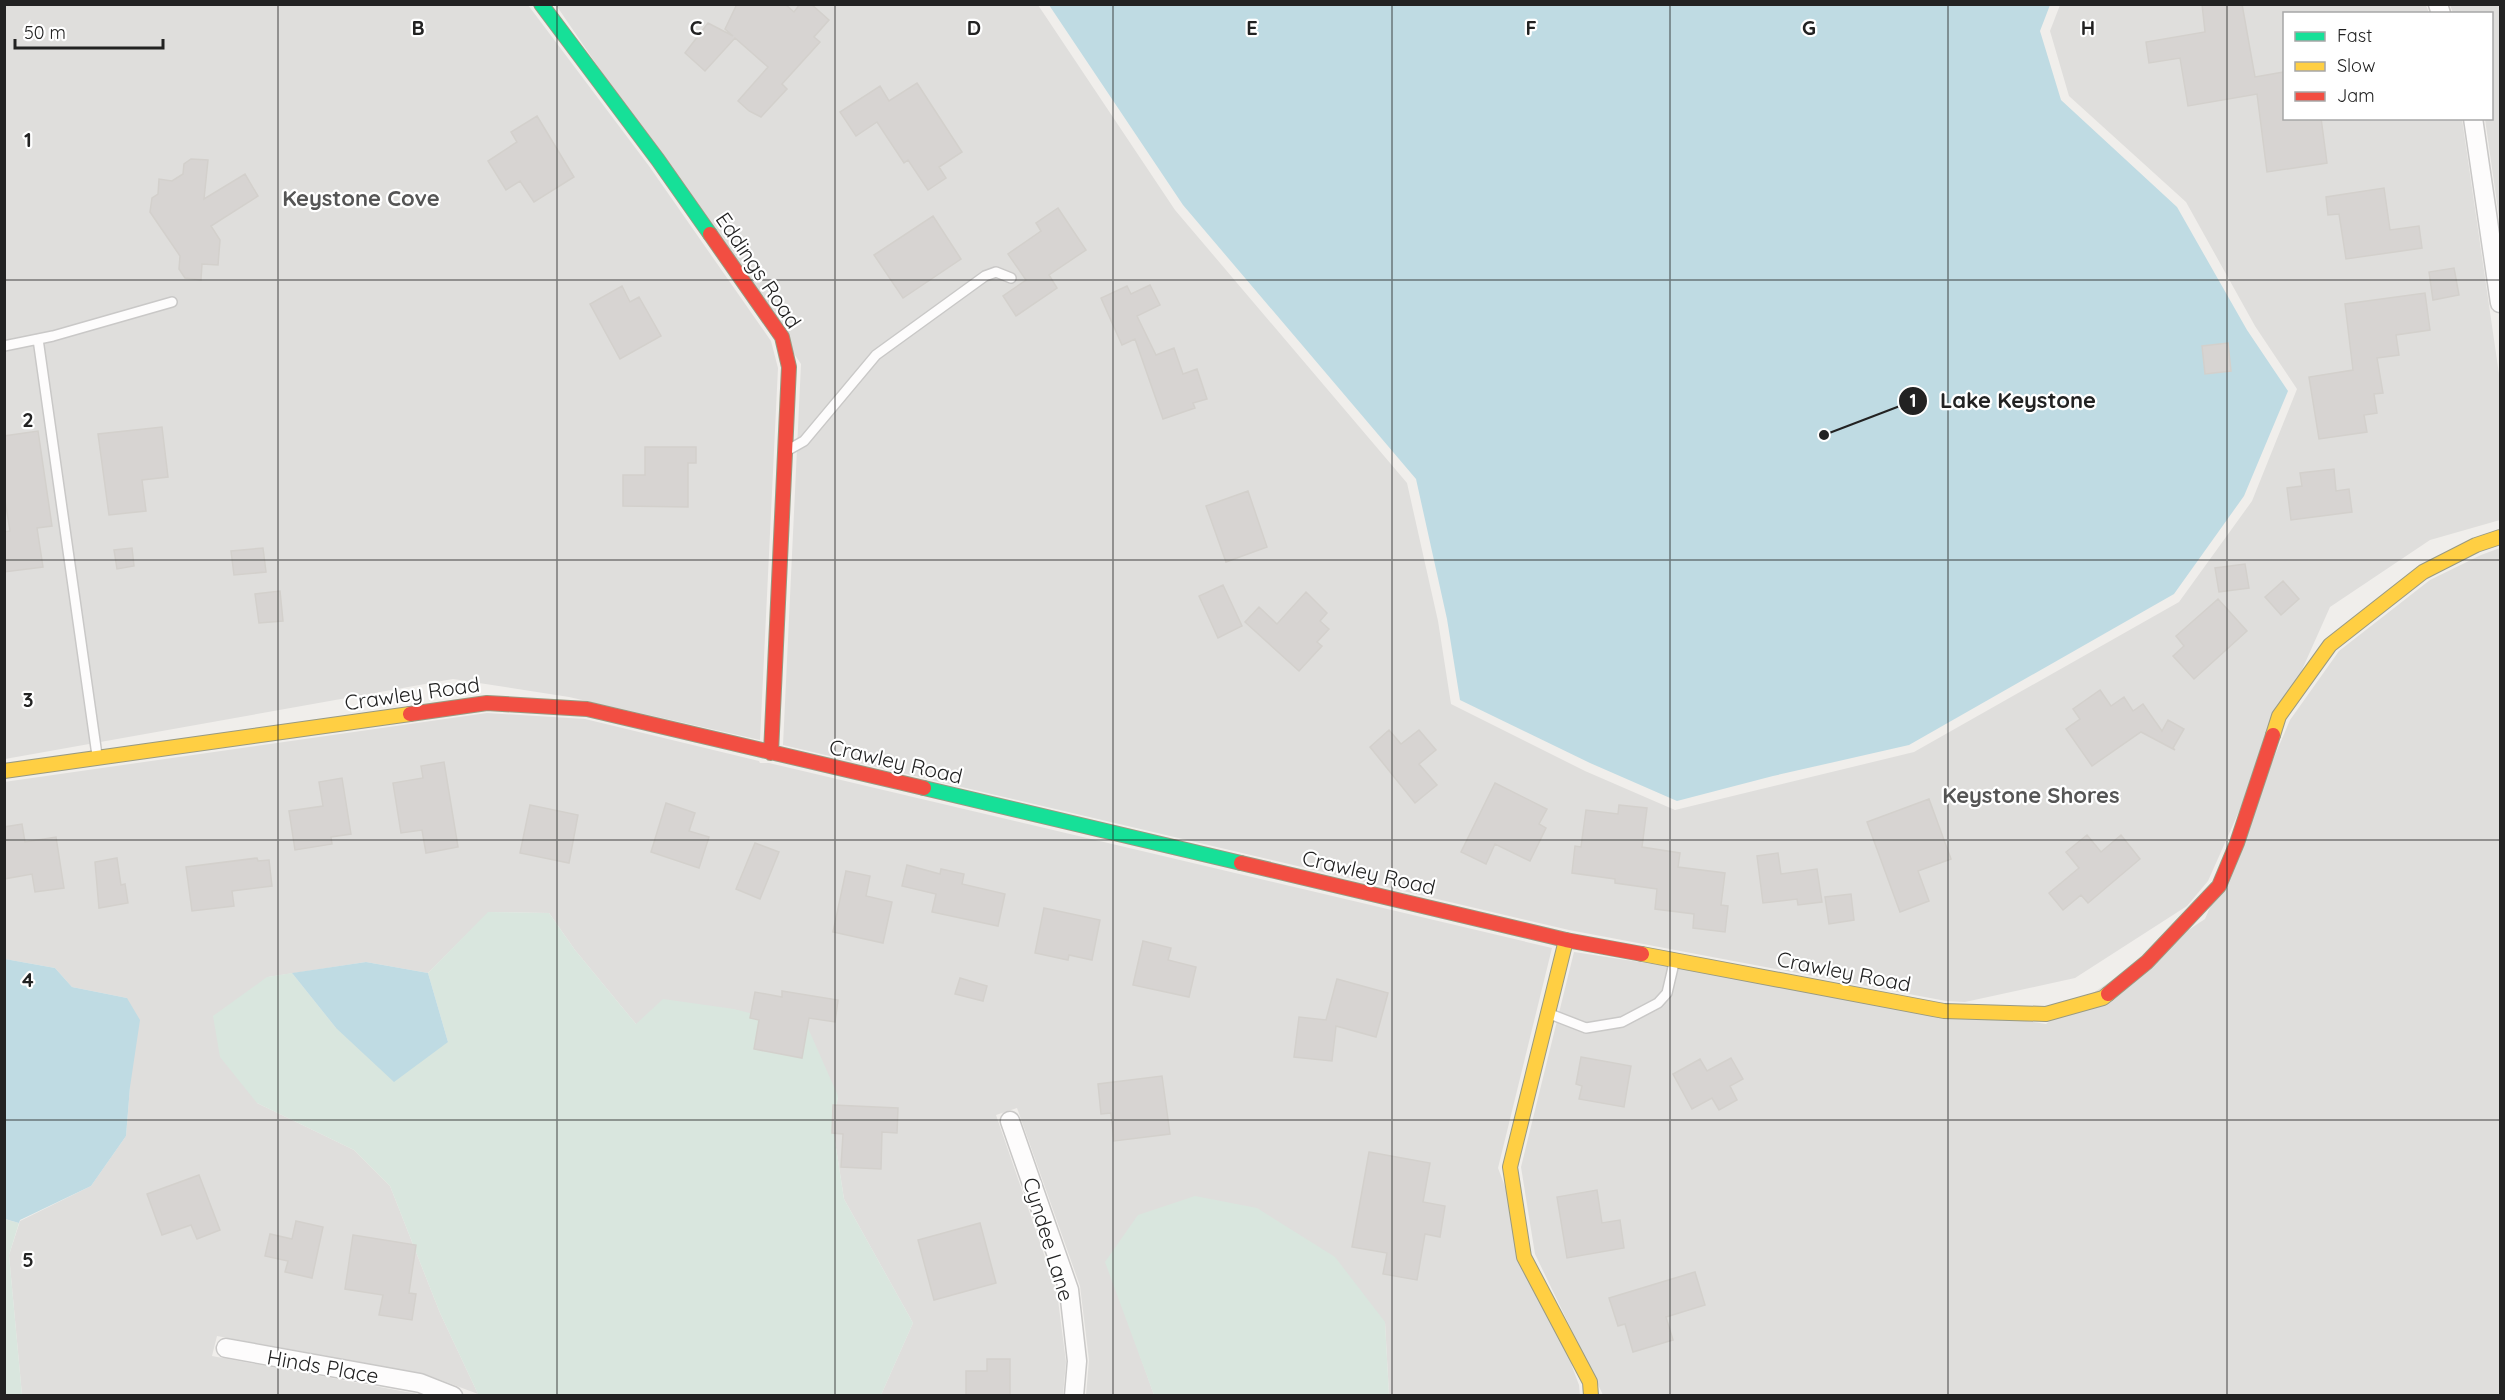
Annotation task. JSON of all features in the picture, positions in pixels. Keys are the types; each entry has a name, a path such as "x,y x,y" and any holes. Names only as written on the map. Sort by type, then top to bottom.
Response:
{"street":[{"name":"Eddings Road","path":"541,4 658,160 782,336 789,367 771,753"},
{"path":"2473,120 2500,303"},
{"name":"Crawley Road","path":"4,771 487,702 587,709 1566,940 1944,1011 2046,1014 2103,998 2147,962 2219,886 2237,843 2279,716 2330,645 2424,572 2476,545 2500,537"},
{"path":"1566,940 1509,1167 1524,1257 1590,1382 1591,1395"},
{"name":"Cyndee Lane","path":"1010,1121 1069,1290 1077,1361 1074,1395"},
{"name":"Hinds Place","path":"226,1348 420,1383 453,1395"}],"lane":[{"path":"785,451 804,441 876,354 985,276 996,272 1011,278"},
{"path":"4,346 38,339 172,302"},
{"path":"38,339 98,758"},
{"path":"1548,1013 1586,1028 1622,1022 1658,1003 1667,993 1674,961"}],"shaded area":[{"path":"5,5 528,5 649,166 771,341 778,368 760,740 569,697 453,679 5,759"},
{"path":"556,5 1038,5 1175,210 1407,483 1438,621 1451,704 1585,771 1675,810 1914,752 2179,602 2252,501 2297,389 2255,326 2186,202 2069,96 2050,31 2060,5 2426,5 2429,12 2283,12 2283,120 2462,120 2500,381 2500,520 2430,540 2330,607 2208,881 2187,906 2075,978 1965,1002 1946,1001 1569,930 783,745 801,364"},
{"path":"2450,5 2500,5 2500,224 2485,120 2493,120 2493,12 2453,12"},
{"path":"2500,548 2500,1395 1603,1395 1535,1254 1521,1167 1574,952 2046,1024 2205,919 2290,720 2339,651 2430,580"},
{"path":"487,713 585,719 760,763 769,763 1552,948 1498,1168 1579,1385 1580,1395 1389,1395 1385,1322 1138,1350 1154,1395 1086,1395 1089,1360 1080,1286 1017,1108 996,1115 1057,1292 1066,1362 1063,1395 881,1395 913,1323 844,1199 833,1128 838,1096 636,1024 575,950 549,913 489,912 428,973 366,962 268,977 257,1103 354,1150 390,1186 440,1313 478,1394 425,1374 217,1336 212,1356 423,1395 22,1395 9,1255 20,1221 91,1186 126,1136 130,1087 127,998 72,987 55,968 5,959 4,782"},
{"path":"488,912 549,913 575,950 636,1024 663,999 734,1009 808,1028 838,1096 833,1128 844,1199 913,1323 881,1395 478,1394 440,1313 390,1186 354,1150 257,1103 220,1057 213,1016 267,977 292,973 336,1028 448,1042 428,973"},
{"path":"1195,1196 1257,1208 1335,1257 1385,1322 1389,1395 1154,1395 1105,1262 1138,1215"},
{"path":"4,1219 19,1223 9,1255 22,1395 5,1395"}],"water":[{"path":"1049,5 2050,5 2040,31 2061,100 2177,207 2247,330 2288,391 2244,496 2174,594 1909,745 1677,801 1590,763 1460,700 1447,619 1416,479 1183,205"},
{"path":"5,959 55,968 72,987 127,998 140,1020 130,1087 126,1136 91,1186 20,1220 19,1223 5,1219"},
{"path":"366,962 428,973 448,1042 394,1082 336,1028 292,973"}],"building":[{"path":"737,4 785,4 794,12 800,4 811,4 829,20 814,37 820,42 782,84 787,89 761,117 749,111 738,101 768,67 735,38 705,71 685,53 708,23 733,36 725,29"},
{"path":"2202,4 2242,4 2255,77 2283,72 2283,120 2321,120 2327,163 2267,172 2257,94 2188,106 2180,58 2149,63 2146,42 2205,32"},
{"path":"917,83 962,152 939,167 946,178 928,190 908,160 904,163 877,122 856,136 840,112 880,86 889,101"},
{"path":"537,116 574,177 534,202 520,181 506,190 488,161 517,142 511,132"},
{"path":"191,159 208,160 204,199 245,174 258,196 211,226 220,240 218,265 202,264 201,280 185,278 179,269 180,256 150,212 152,198 158,194 159,179 172,181 183,174 184,164"},
{"path":"2384,188 2390,230 2419,226 2422,248 2346,259 2339,214 2328,215 2326,197"},
{"path":"1058,208 1086,250 1049,275 1057,288 1016,316 1003,296 1026,280 1008,254 1041,231 1036,223"},
{"path":"933,216 961,259 903,298 874,255"},
{"path":"2454,268 2459,295 2433,300 2429,272"},
{"path":"1150,285 1160,305 1137,316 1156,355 1174,348 1183,374 1197,369 1207,399 1193,403 1195,408 1163,419 1135,339 1122,345 1101,298 1127,286 1131,294"},
{"path":"622,286 630,302 639,297 661,336 620,359 590,304"},
{"path":"2425,293 2430,330 2396,335 2399,355 2377,358 2383,393 2374,394 2377,413 2364,415 2367,432 2319,439 2309,377 2353,370 2345,304"},
{"path":"2228,343 2231,371 2205,374 2202,346"},
{"path":"162,427 168,477 142,480 146,511 109,515 98,434"},
{"path":"38,431 52,526 37,528 43,567 4,572 4,532 10,531 4,494 4,436"},
{"path":"645,447 696,447 696,463 688,463 688,507 623,506 623,475 645,475"},
{"path":"2334,469 2336,491 2349,489 2352,512 2291,520 2287,488 2302,486 2300,473"},
{"path":"1248,491 1267,547 1226,562 1206,506"},
{"path":"132,548 134,566 117,569 114,550"},
{"path":"263,548 266,572 234,575 231,551"},
{"path":"2245,564 2249,588 2219,592 2215,568"},
{"path":"2283,581 2299,599 2281,615 2265,597"},
{"path":"1223,585 1242,626 1218,638 1199,596"},
{"path":"280,591 283,621 259,623 255,594"},
{"path":"1306,592 1327,613 1320,621 1329,629 1317,642 1322,646 1299,671 1245,622 1259,607 1277,624"},
{"path":"2218,599 2247,631 2194,679 2173,656 2184,646 2176,636"},
{"path":"2100,690 2111,706 2124,697 2133,711 2143,704 2162,731 2168,720 2184,729 2173,748 2175,750 2141,732 2092,766 2066,729 2080,719 2073,709"},
{"path":"1389,730 1401,744 1419,730 1436,750 1419,764 1437,785 1415,803 1370,747"},
{"path":"444,762 458,847 426,853 422,830 401,833 393,783 423,778 421,766"},
{"path":"342,778 351,834 331,837 332,844 295,850 289,811 323,806 319,782"},
{"path":"1495,783 1547,809 1539,824 1546,828 1530,861 1495,844 1486,864 1461,852"},
{"path":"1929,799 1951,859 1918,871 1929,901 1900,912 1867,822"},
{"path":"666,803 695,813 689,831 709,837 699,868 651,852"},
{"path":"530,805 578,815 569,863 520,853"},
{"path":"1619,805 1647,808 1642,847 1680,853 1678,867 1725,873 1721,905 1728,906 1725,932 1693,928 1694,914 1655,909 1657,889 1615,883 1615,879 1572,873 1575,846 1581,847 1586,810 1618,814"},
{"path":"22,824 25,842 56,837 64,888 35,892 32,874 4,879 4,827"},
{"path":"2087,835 2101,852 2121,835 2140,859 2088,903 2081,895 2063,910 2049,893 2079,868 2066,852"},
{"path":"755,843 779,852 760,899 736,889"},
{"path":"1778,853 1781,874 1817,869 1822,902 1798,905 1797,899 1763,903 1757,856"},
{"path":"117,858 121,885 125,884 128,903 99,908 95,862"},
{"path":"257,858 258,861 269,860 272,886 232,891 234,906 192,911 186,867"},
{"path":"907,865 940,874 941,869 964,874 962,884 1005,894 998,926 932,912 936,894 902,886"},
{"path":"846,871 870,876 866,896 892,902 883,943 833,932"},
{"path":"1851,894 1854,920 1829,924 1825,897"},
{"path":"1044,908 1100,920 1092,960 1069,955 1068,960 1035,953"},
{"path":"1143,941 1171,948 1168,960 1196,967 1189,997 1133,985"},
{"path":"960,978 987,986 983,1001 955,994"},
{"path":"1337,979 1388,993 1376,1037 1336,1026 1332,1061 1294,1057 1299,1017 1326,1020"},
{"path":"782,991 838,1000 835,1022 809,1018 802,1058 754,1049 759,1020 750,1018 755,992 782,997"},
{"path":"1581,1057 1631,1066 1624,1107 1579,1099 1582,1086 1576,1084"},
{"path":"1731,1058 1743,1079 1730,1086 1737,1100 1719,1110 1712,1098 1692,1109 1673,1074 1700,1059 1707,1071"},
{"path":"1162,1076 1170,1134 1114,1141 1111,1113 1101,1114 1098,1084"},
{"path":"833,1105 898,1108 897,1133 882,1132 881,1169 841,1167 843,1134 832,1133"},
{"path":"1369,1152 1430,1163 1423,1202 1445,1206 1440,1237 1425,1234 1417,1280 1383,1274 1387,1253 1352,1247"},
{"path":"199,1175 220,1230 197,1239 191,1225 162,1235 147,1194"},
{"path":"1597,1190 1602,1223 1620,1220 1624,1248 1567,1258 1557,1197"},
{"path":"296,1221 323,1227 312,1278 285,1272 288,1261 265,1256 270,1234 292,1239"},
{"path":"980,1223 996,1283 934,1300 918,1240"},
{"path":"353,1235 416,1245 409,1293 416,1294 412,1320 379,1315 383,1295 345,1289"},
{"path":"1695,1272 1705,1305 1666,1317 1673,1340 1633,1352 1625,1324 1618,1326 1609,1298"},
{"path":"987,1359 1010,1359 1010,1395 966,1395 966,1371 987,1371"}],"traffic: fast":[{"path":"541,4 658,160 710,234"},
{"path":"924,788 1241,863"}],"traffic: slow":[{"path":"2273,735 2279,716 2330,645 2423,572 2476,545 2500,537"},
{"path":"4,771 410,714"},
{"path":"1566,940 1510,1167 1524,1257 1590,1382 1591,1396"},
{"path":"1642,954 1944,1011 2046,1014 2103,998 2108,994"}],"traffic: jam":[{"path":"710,234 782,337 789,367 771,753"},
{"path":"410,714 487,703 587,709 924,788"},
{"path":"2108,994 2147,962 2219,886 2237,843 2273,735"},
{"path":"1241,863 1566,940 1642,954"}],"place":[{"name":"Lake Keystone","path":"1824,435"}],"district":[{"name":"Keystone Cove","path":"361,198"},
{"name":"Keystone Shores","path":"2031,795"}]}
